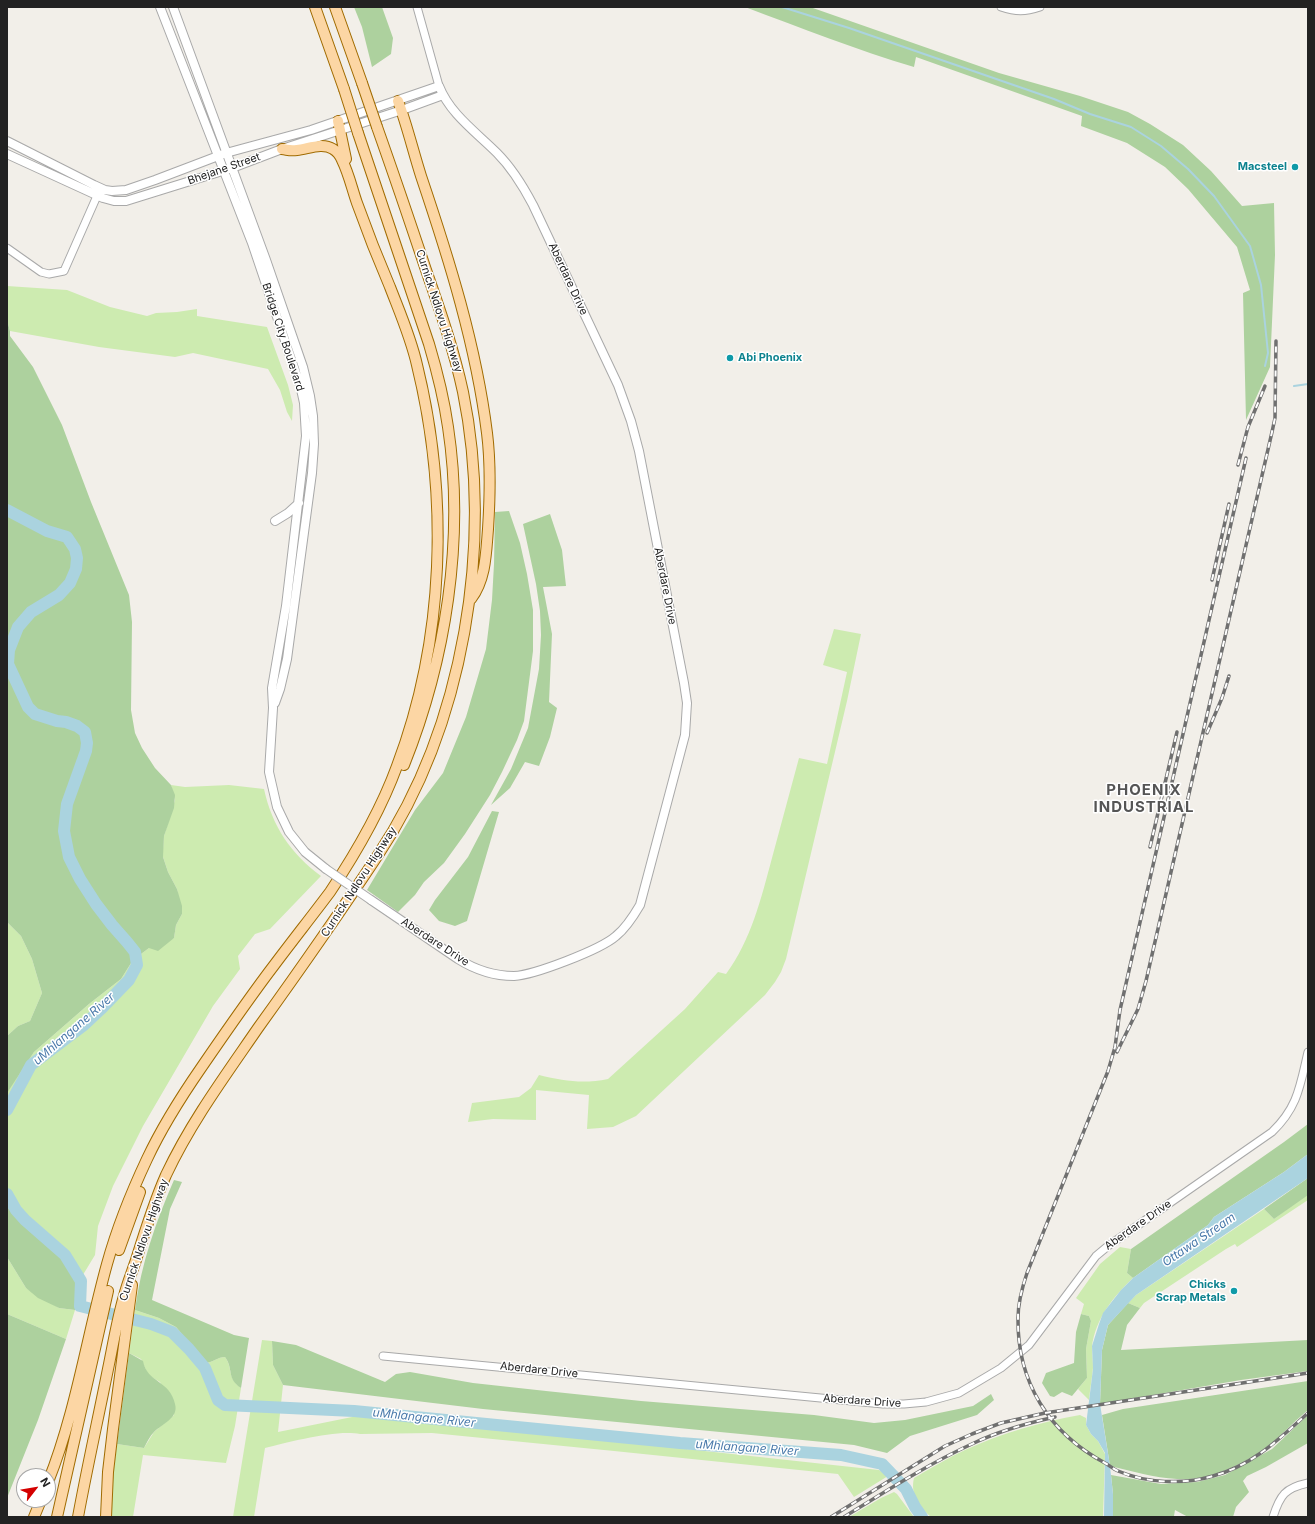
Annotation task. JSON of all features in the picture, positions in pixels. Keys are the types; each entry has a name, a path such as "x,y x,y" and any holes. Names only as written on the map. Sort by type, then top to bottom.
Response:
{"main road":[{"name":"Curnick Ndlovu Highway","path":"57,1517 110,1265 147,1175 176,1117 220,1050 349,872 376,826 394,790 414,740 436,665 446,609 454,533 453,483 448,426 436,368 430,344 315,7"},
{"name":"Curnick Ndlovu Highway","path":"78,1517 92,1446 133,1269 155,1202 167,1175 196,1120 218,1085 339,914 382,850 408,804 424,770 446,709 463,637 469,602 474,562 475,505 471,444 462,389 451,344 336,8"},
{"path":"400,105 455,281 478,380 487,433 489,518 486,556 479,586 469,602"},
{"path":"110,1265 123,1214 147,1158 165,1124 187,1088 216,1046 275,963 331,890 360,844 382,801 397,767 412,722 422,678 431,631 436,585 437,502 432,443 417,362 407,332 364,223 351,182 339,126"},
{"path":"282,149 292,151 318,146 329,147 338,152 351,182"},
{"path":"106,1517 109,1465 125,1330 127,1297"},
{"path":"53,1468 67,1426 99,1312"}],"street":[{"name":"Bridge City Boulevard","path":"160,7 252,243 303,367 310,396 313,416 314,444 312,473 289,644 276,688"},
{"name":"Bridge City Boulevard","path":"173,7 232,168 280,312 304,403 306,436 273,708 269,772 277,807 289,832 298,844 305,852 326,869 371,900"},
{"name":"Aberdare Drive","path":"371,900 469,966 499,974 514,976 532,973 603,945 624,929 633,918 640,905 681,754 687,720 687,703 684,683 639,450 631,421 618,385 526,190 510,168 464,122 443,94 439,86 417,7"},
{"path":"1001,7 1019,12 1029,11 1040,7"},
{"name":"Bhejane Street","path":"400,105 439,86"},
{"name":"Bhejane Street","path":"7,154 97,196 114,201 126,201 232,168 339,126 400,105 443,94"},
{"name":"Bhejane Street","path":"7,141 94,185 112,191 126,190 226,153 311,130 339,126"},
{"path":"7,248 41,272 49,274 64,271 97,196"},
{"path":"275,521 288,513 299,503"},
{"name":"Aberdare Drive","path":"383,1356 883,1404 926,1402 959,1393 1001,1368 1029,1345 1096,1256 1108,1246 1272,1132 1282,1122 1292,1108 1297,1097 1308,1052"},
{"path":"1273,1517 1281,1496 1291,1488 1308,1482"}],"green space":[{"path":"354,7 382,7 393,38 391,54 372,67 362,27"},
{"path":"745,7 810,7 999,73 1080,96 1128,112 1183,145 1211,171 1242,206 1274,203 1275,255 1270,367 1246,420 1243,293 1250,290 1237,247 1188,189 1165,167 1127,143 1081,126 1082,116 916,57 914,67"},
{"path":"7,286 67,290 110,307 147,316 156,313 197,309 197,316 267,327 288,385 293,405 292,421 287,412 280,390 268,369 193,353 175,357 99,347 10,331 7,320"},
{"path":"7,320 10,336 33,367 62,425 91,502 129,595 132,622 131,710 135,733 142,748 155,768 171,785 175,795 174,808 164,836 163,857 168,872 177,889 182,906 182,914 176,925 174,938 158,951 149,948 133,960 121,979 89,1004 34,1052 7,1093 7,1036 18,1026 30,1021 42,993 32,959 21,936 7,922"},
{"path":"509,511 520,543 533,610 533,651 524,721 517,740 490,795 465,834 444,863 424,882 415,895 398,912 367,890 415,810 443,773 466,717 486,649 492,600 495,512"},
{"path":"550,514 562,550 566,586 543,587 552,634 549,702 557,708 550,737 539,766 525,762 510,788 491,805 511,769 528,728 539,669 541,635 540,611 536,584 523,524"},
{"path":"834,629 861,634 847,701 786,959 775,982 765,995 636,1116 613,1127 587,1129 589,1095 536,1090 536,1120 493,1119 468,1122 472,1103 519,1097 531,1088 539,1075 574,1081 599,1081 608,1079 685,1009 718,972 726,974 735,961 749,933 754,919 764,889 799,758 827,764 847,672 823,665"},
{"path":"171,785 185,787 229,785 264,789 272,815 284,838 292,849 321,876 270,929 255,934 238,956 240,969 213,1006 143,1126 113,1186 98,1226 95,1255 78,1283 64,1257 7,1207 7,1093 34,1052 89,1004 121,979 133,960 149,948 174,938 176,925 182,914 177,889 168,872 163,857 164,836 175,800"},
{"path":"492,811 499,812 467,921 455,926 439,921 429,910 468,857"},
{"path":"7,922 21,936 32,959 42,993 30,1021 18,1026 7,1036"},
{"path":"1308,1124 1308,1154 1284,1172 1214,1217 1208,1225 1133,1278 1127,1273 1131,1249"},
{"path":"1308,1178 1308,1195 1274,1219 1264,1209"},
{"path":"174,1180 182,1182 170,1209 152,1300 234,1335 249,1338 241,1388 233,1381 228,1361 225,1357 206,1363 176,1327 159,1318 135,1310 145,1259 161,1211"},
{"path":"1307,1194 1308,1200 1237,1247 1235,1244 1226,1249 1144,1303 1140,1308 1128,1303 1136,1295 1264,1209 1274,1219"},
{"path":"7,1207 64,1257 78,1283 78,1306 75,1310 59,1308 38,1298 26,1288 7,1257"},
{"path":"1120,1247 1131,1249 1127,1273 1133,1278 1112,1300 1097,1327 1092,1347 1093,1368 1089,1400 1078,1389 1087,1378 1086,1349 1091,1321 1089,1316 1081,1314 1084,1304 1076,1298 1100,1264"},
{"path":"7,1257 26,1288 59,1308 75,1310 66,1339 7,1314"},
{"path":"1128,1303 1140,1308 1127,1325 1121,1350 1308,1340 1308,1371 1241,1380 1100,1404 1102,1350 1108,1325"},
{"path":"135,1310 159,1318 176,1327 206,1363 225,1357 232,1377 241,1388 235,1426 226,1463 143,1455 133,1517 110,1517 112,1483 117,1444 144,1448 154,1432 174,1415 160,1382 148,1375 141,1359 129,1353"},
{"path":"7,1314 66,1339 38,1420 19,1468 16,1468 16,1475 7,1498"},
{"path":"1081,1314 1089,1316 1091,1321 1086,1349 1087,1378 1072,1396 1062,1392 1054,1397 1050,1396 1042,1383 1046,1373 1074,1363 1076,1332"},
{"path":"262,1340 272,1341 273,1365 283,1385 278,1432 357,1416 576,1437 879,1470 888,1476 854,1497 838,1474 432,1433 339,1433 313,1437 265,1448 254,1517 233,1517"},
{"path":"272,1341 296,1345 385,1382 396,1374 410,1372 473,1383 641,1401 814,1415 874,1423 905,1420 973,1406 991,1394 994,1400 977,1415 910,1436 887,1453 854,1445 483,1409 283,1385 273,1365"},
{"path":"129,1353 143,1361 149,1374 168,1390 172,1396 176,1409 172,1417 157,1429 144,1448 117,1444"},
{"path":"1308,1381 1308,1410 1264,1449 1229,1469 1198,1478 1177,1479 1151,1476 1110,1466 1102,1415 1123,1409"},
{"path":"1080,1415 1086,1418 1086,1425 1091,1434 1098,1441 1105,1454 1103,1517 931,1517 916,1500 913,1489 914,1478 952,1456 1007,1433"},
{"path":"1308,1415 1308,1443 1247,1476 1243,1481 1249,1492 1236,1507 1233,1517 1188,1517 1175,1510 1174,1516 1176,1517 1113,1517 1111,1475 1161,1484 1197,1482 1225,1475 1272,1449"},
{"path":"894,1492 914,1517 849,1517 881,1498"}],"water":[{"name":"Ottawa Stream","path":"1308,1154 1308,1178 1136,1295 1108,1325 1102,1350 1100,1404 1110,1466 1113,1494 1113,1517 1104,1517 1105,1453 1086,1425 1093,1369 1092,1346 1103,1313 1121,1290 1133,1278 1208,1225 1214,1217 1284,1172"}],"waterway":[{"path":"782,7 849,28 1054,99 1090,114 1131,127 1161,146 1188,169 1214,196 1250,246 1261,285 1268,353 1265,366"},
{"path":"1294,386 1308,384"},
{"name":"uMhlangane River","path":"7,510 47,531 67,537 75,549 77,558 76,569 70,583 59,595 31,612 18,627 9,650 8,664 28,707 35,714 57,721 66,722 77,726 85,732 87,743 86,751 67,804 64,831 69,857 80,879 96,904 135,952 137,965 129,980 101,1009 84,1025 31,1065 7,1110"},
{"name":"uMhlangane River","path":"7,1194 16,1210 25,1220 65,1255 81,1281 80,1306 151,1324 172,1332 205,1368 218,1400 225,1405 354,1411 680,1443 841,1455 882,1464 906,1489 922,1517"}],"railway":[{"path":"1117,1052 1138,1009 1146,981 1272,432 1275,418 1276,341"},
{"path":"1238,465 1248,427 1265,386"},
{"path":"1246,458 1120,1010 1115,1047 1108,1071 1027,1273 1019,1307 1019,1341 1023,1363 1030,1384 1040,1403 1053,1421 1068,1437 1085,1451 1116,1470 1140,1478 1177,1482 1201,1479 1227,1471 1253,1458 1275,1442 1308,1413"},
{"path":"1212,580 1229,504"},
{"path":"1207,733 1222,698 1229,676"},
{"path":"1150,847 1177,732"},
{"path":"831,1517 945,1446 1001,1423 1045,1413 1308,1373"},
{"path":"844,1517 891,1488 957,1451 993,1435 1055,1417"}],"place":[{"name":"Macsteel","path":"1295,167"},
{"name":"Abi Phoenix","path":"730,358"},
{"name":"Chicks Scrap Metals","path":"1234,1291"}],"district":[{"name":"PHOENIX INDUSTRIAL","path":"1144,798"}]}
